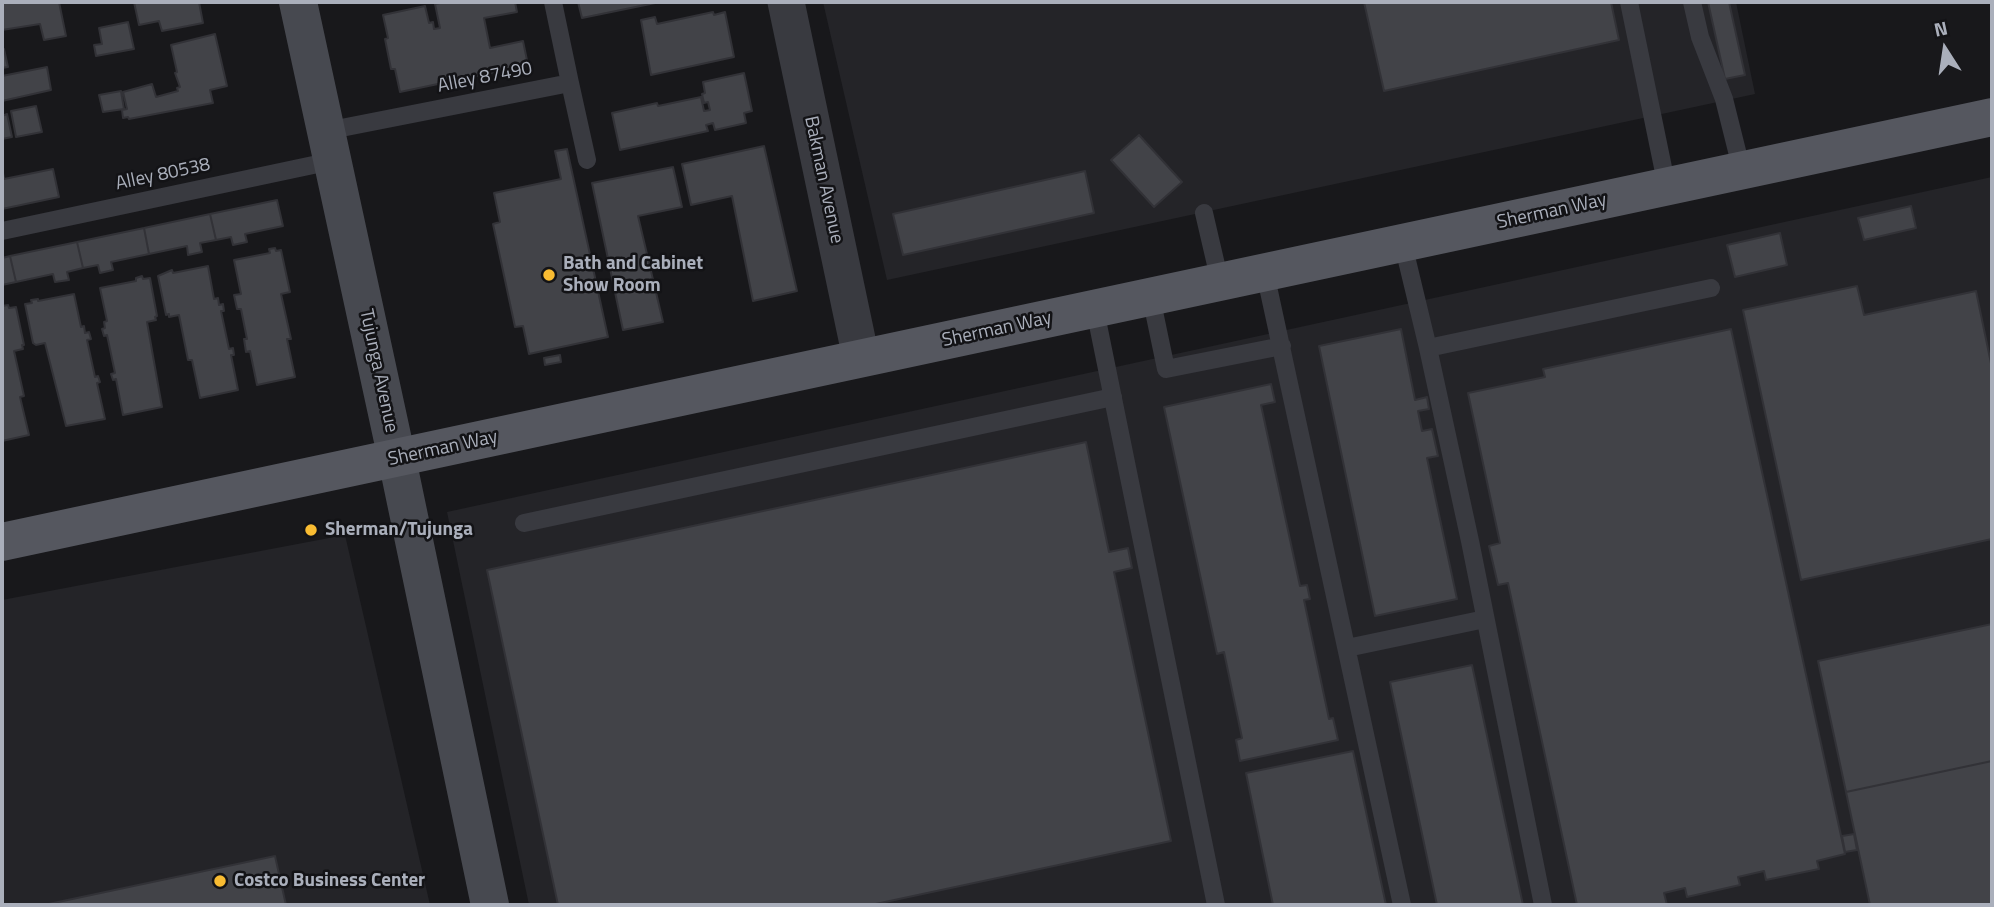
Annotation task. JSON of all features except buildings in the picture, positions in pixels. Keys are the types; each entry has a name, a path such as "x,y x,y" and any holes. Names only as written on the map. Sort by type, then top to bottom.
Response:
{"main road":[{"name":"Sherman Way","path":"2,542 1992,117"}],"street":[{"name":"Tujunga Avenue","path":"298,2 491,905"},
{"name":"Bakman Avenue","path":"786,2 861,358"}],"lane":[{"path":"552,2 587,160"},
{"path":"1629,2 1667,187"},
{"path":"1692,2 1700,37 1724,99 1742,171"},
{"name":"Alley 87490","path":"329,146 570,83"},
{"name":"Alley 80538","path":"2,231 329,146"},
{"path":"1204,213 1220,282"},
{"path":"1403,244 1428,348 1543,905"},
{"path":"1265,273 1402,905"},
{"path":"1428,348 1711,288"},
{"path":"1151,297 1166,369 1282,346"},
{"path":"1095,310 1216,905"},
{"path":"524,523 1113,397"},
{"path":"1347,648 1485,619"}],"shaded area":[{"path":"823,2 1736,2 1755,94 887,280"},
{"path":"1992,177 1992,905 529,905 447,512"},
{"path":"345,535 430,905 2,905 2,600"}],"place":[{"name":"Bath and Cabinet Show Room","path":"549,275"},
{"name":"Sherman/Tujunga","path":"311,530"},
{"name":"Costco Business Center","path":"220,881"}]}
